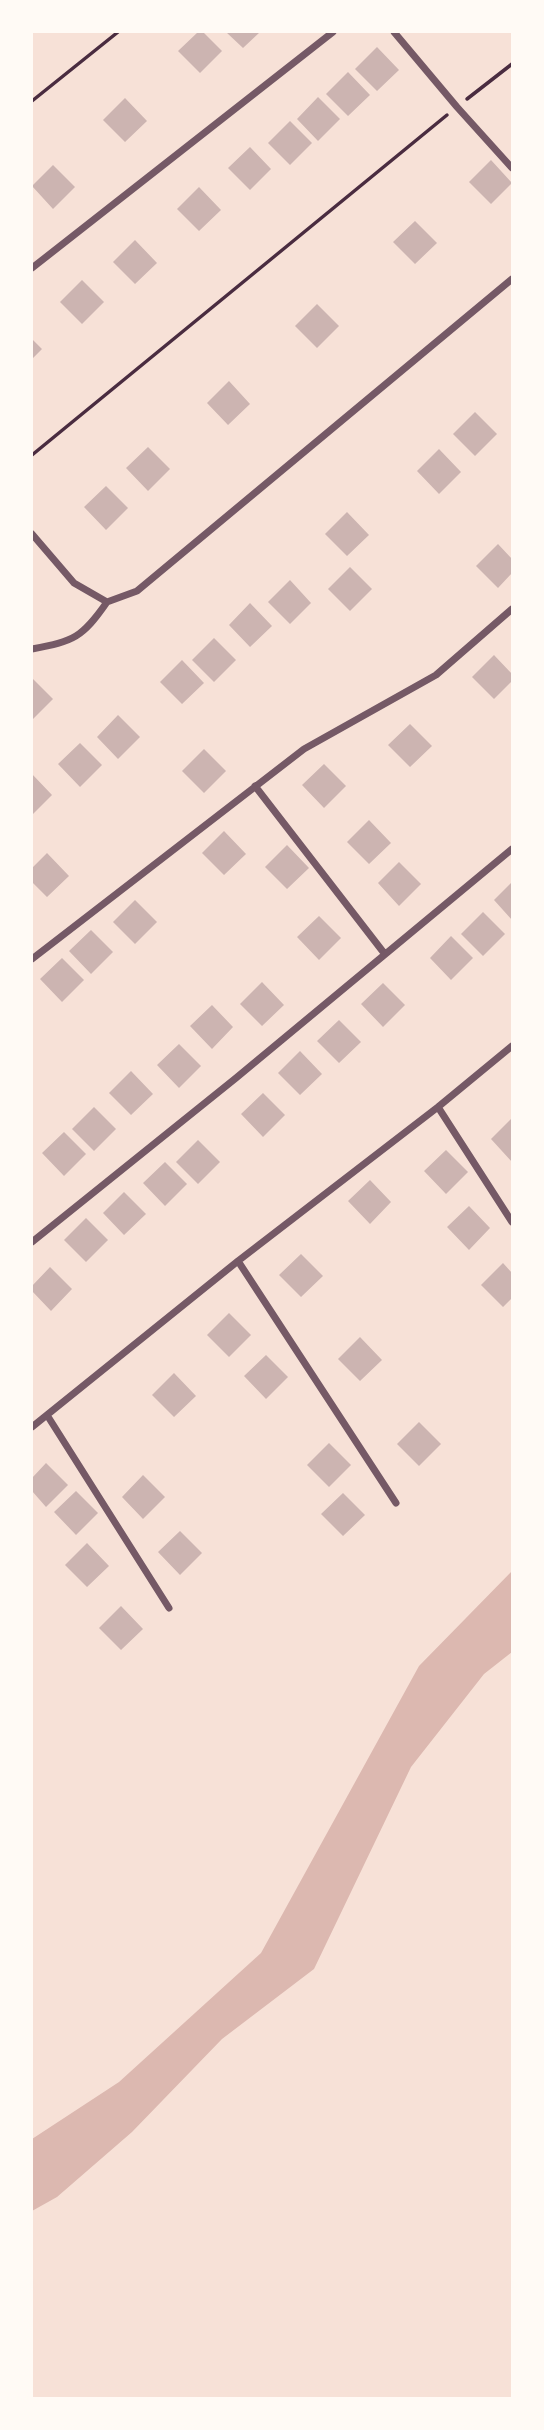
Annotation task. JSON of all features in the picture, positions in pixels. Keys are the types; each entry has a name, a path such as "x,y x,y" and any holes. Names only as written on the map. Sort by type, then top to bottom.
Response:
{"street":[{"path":"32,268 333,32"},
{"path":"394,32 513,168"},
{"path":"32,649 65,643 90,626 107,602 137,591 513,279"},
{"path":"32,534 74,583 107,602"},
{"path":"32,959 303,750 436,675 513,609"},
{"path":"254,786 384,953"},
{"path":"32,1242 513,849"},
{"path":"32,1427 238,1261 513,1046"},
{"path":"438,1107 513,1222"},
{"path":"238,1261 396,1503"},
{"path":"47,1415 169,1608"}],"path":[{"path":"32,101 118,32"},
{"path":"32,455 513,64"}],"shaded area":[{"path":"512,1571 512,1652 484,1674 411,1767 314,1969 222,2039 132,2132 57,2197 32,2211 32,2139 119,2082 261,1953 419,1666"}],"building":[{"path":"198,32 203,32 222,51 200,73 178,51"},
{"path":"226,32 260,32 243,48"},
{"path":"377,47 399,70 377,91 355,69"},
{"path":"348,72 370,95 348,116 326,94"},
{"path":"318,97 340,119 318,141 297,119"},
{"path":"125,98 147,121 125,142 103,120"},
{"path":"290,121 312,143 290,165 268,143"},
{"path":"250,147 271,169 250,190 228,168"},
{"path":"491,160 512,183 491,204 469,182"},
{"path":"53,165 75,187 53,209 32,186"},
{"path":"199,187 221,210 199,231 177,209"},
{"path":"415,221 437,243 415,264 393,242"},
{"path":"135,240 157,263 135,284 113,262"},
{"path":"82,280 104,302 82,324 60,302"},
{"path":"317,304 339,326 317,348 295,326"},
{"path":"32,339 42,349 32,359"},
{"path":"229,381 250,404 228,425 207,403"},
{"path":"475,412 497,434 475,456 453,434"},
{"path":"148,447 170,469 148,491 126,468"},
{"path":"439,449 461,472 439,494 417,471"},
{"path":"106,486 128,508 106,530 84,507"},
{"path":"347,512 369,535 347,556 325,534"},
{"path":"498,544 512,559 512,573 498,588 476,566"},
{"path":"350,567 372,589 350,611 328,589"},
{"path":"290,580 311,603 290,624 268,602"},
{"path":"250,603 272,626 250,647 229,625"},
{"path":"214,638 236,660 214,682 192,660"},
{"path":"494,655 512,674 512,681 494,699 472,677"},
{"path":"182,660 204,683 182,704 160,682"},
{"path":"32,678 53,699 32,720"},
{"path":"118,715 140,737 118,759 97,737"},
{"path":"410,724 432,746 410,767 388,745"},
{"path":"80,743 102,765 80,787 58,764"},
{"path":"204,749 226,771 204,793 182,771"},
{"path":"324,764 346,786 324,808 302,785"},
{"path":"32,774 52,795 32,815"},
{"path":"369,820 391,843 369,864 347,842"},
{"path":"224,831 246,854 224,875 202,853"},
{"path":"287,845 309,868 287,889 265,867"},
{"path":"47,853 69,876 47,897 32,882 32,868"},
{"path":"399,862 421,884 399,906 378,883"},
{"path":"512,882 512,920 494,900"},
{"path":"135,900 157,922 135,944 113,922"},
{"path":"483,912 505,934 483,956 461,934"},
{"path":"319,916 341,938 319,960 297,937"},
{"path":"91,930 113,952 91,974 69,951"},
{"path":"451,936 473,958 451,980 430,958"},
{"path":"62,958 84,980 62,1002 40,979"},
{"path":"262,982 284,1005 262,1026 240,1004"},
{"path":"383,983 405,1005 383,1027 361,1004"},
{"path":"212,1005 233,1027 212,1049 190,1026"},
{"path":"339,1020 361,1042 339,1063 317,1041"},
{"path":"179,1044 201,1066 179,1088 157,1065"},
{"path":"300,1051 322,1074 300,1095 278,1073"},
{"path":"131,1071 153,1094 131,1115 109,1093"},
{"path":"263,1093 285,1115 263,1137 241,1114"},
{"path":"94,1107 116,1129 94,1151 72,1129"},
{"path":"512,1118 512,1162 491,1139"},
{"path":"64,1132 86,1154 64,1176 42,1153"},
{"path":"198,1140 220,1162 198,1184 176,1162"},
{"path":"446,1150 468,1172 446,1194 424,1171"},
{"path":"165,1162 187,1184 165,1206 143,1183"},
{"path":"370,1180 391,1202 370,1224 348,1201"},
{"path":"124,1192 146,1214 124,1235 103,1213"},
{"path":"469,1206 490,1228 469,1250 447,1227"},
{"path":"86,1218 108,1240 86,1262 64,1240"},
{"path":"301,1254 323,1276 301,1297 279,1275"},
{"path":"503,1263 512,1273 512,1298 503,1307 481,1285"},
{"path":"50,1267 72,1289 51,1311 32,1291 32,1286"},
{"path":"229,1313 251,1335 229,1357 207,1335"},
{"path":"360,1337 382,1360 360,1381 338,1359"},
{"path":"266,1355 288,1377 266,1399 244,1376"},
{"path":"174,1373 196,1396 174,1417 152,1395"},
{"path":"419,1422 441,1444 419,1466 397,1444"},
{"path":"329,1443 351,1465 329,1487 307,1465"},
{"path":"46,1463 68,1485 46,1507 32,1491 32,1478"},
{"path":"143,1475 165,1497 143,1519 122,1497"},
{"path":"76,1491 98,1513 76,1535 54,1512"},
{"path":"343,1493 365,1515 343,1536 321,1514"},
{"path":"180,1531 202,1553 180,1575 158,1552"},
{"path":"87,1543 109,1566 87,1587 65,1565"},
{"path":"121,1606 143,1629 121,1650 99,1628"}]}
